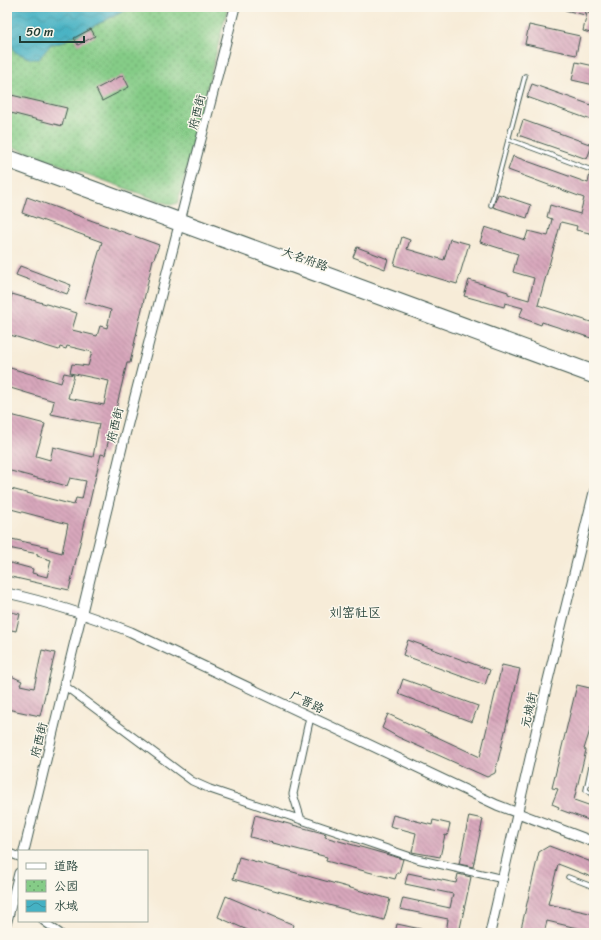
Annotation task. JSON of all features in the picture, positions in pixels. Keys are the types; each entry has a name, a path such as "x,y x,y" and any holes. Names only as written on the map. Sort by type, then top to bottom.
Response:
{"street":[{"name":"府西街","path":"24,850 124,439 181,222 235,7"},
{"name":"大名府路","path":"7,154 181,222 594,379"},
{"name":"大名府路","path":"7,163 181,222 594,370"},
{"name":"元城街","path":"490,933 594,492"},
{"name":"广晋路","path":"7,593 54,604 83,613 131,632 518,813 594,842"},
{"path":"65,686 192,781 210,789 417,859 503,879"},
{"path":"301,820 293,794 310,717"},
{"path":"7,852 18,857"},
{"path":"7,921 16,901 18,882"},
{"path":"44,922 60,933"}],"lane":[{"path":"491,204 525,76"},
{"path":"508,139 594,171"},
{"path":"594,752 586,784 586,790 590,795 594,796"},
{"path":"568,877 594,887"}],"shaded area":[{"path":"550,925 584,933 548,933"}],"green space":[{"path":"132,7 228,7 178,203 171,205 7,145 7,35 15,52 43,54 51,44 60,43"}],"water":[{"path":"7,7 132,7 60,43 51,44 39,59 31,59 15,52 7,35"}],"building":[{"path":"565,7 587,7 585,15 565,10"},
{"path":"587,13 594,15 594,34 583,31"},
{"path":"529,25 580,36 576,55 525,44"},
{"path":"91,29 95,36 78,45 74,38"},
{"path":"576,62 594,66 594,85 572,80"},
{"path":"123,75 129,87 102,101 96,89"},
{"path":"532,84 594,106 594,121 527,97"},
{"path":"7,94 67,108 62,126 7,112"},
{"path":"523,120 592,145 587,159 518,135"},
{"path":"513,156 588,183 590,173 594,174 594,234 576,230 577,226 561,222 538,305 594,323 594,339 542,322 541,325 519,317 523,308 505,303 504,307 464,296 469,280 529,300 534,278 513,272 518,254 480,242 485,227 525,240 528,231 548,236 552,219 547,217 550,205 580,214 584,198 508,170"},
{"path":"498,194 531,205 527,218 493,207"},
{"path":"27,197 159,245 153,259 130,363 127,363 105,455 101,454 69,590 7,576 7,562 33,569 32,573 47,577 51,560 37,556 38,554 8,548 7,538 48,547 47,549 62,553 68,524 7,508 7,488 74,505 76,498 82,499 86,481 70,478 67,486 7,470 7,414 45,424 36,456 50,460 53,447 93,457 99,424 51,414 54,401 7,387 7,367 61,383 64,373 74,375 68,398 104,405 109,381 70,373 72,364 88,366 92,352 67,346 66,349 60,347 59,350 7,334 7,310 12,294 77,313 72,330 97,336 100,326 107,328 111,310 84,302 102,242 22,213"},
{"path":"402,237 410,240 407,249 444,260 450,239 469,244 457,284 394,265"},
{"path":"357,247 388,259 385,269 353,257"},
{"path":"20,266 71,285 67,294 16,275"},
{"path":"7,611 20,614 16,631 7,629"},
{"path":"408,640 490,670 485,685 403,655"},
{"path":"42,650 55,653 40,716 7,709 7,674 22,681 20,685 34,688"},
{"path":"502,665 520,669 495,773 487,777 398,737 382,728 388,714 480,757"},
{"path":"403,679 478,706 472,722 398,694"},
{"path":"577,685 594,689 594,718 584,749 586,750 574,800 594,807 594,822 558,809 559,807 552,804 558,789 552,788"},
{"path":"255,815 323,833 326,834 325,837 403,859 399,873 397,873 395,879 326,861 327,857 250,837"},
{"path":"393,815 432,825 433,820 450,824 447,836 445,835 440,857 412,852 416,833 390,826"},
{"path":"469,816 483,819 473,867 459,864"},
{"path":"549,846 594,863 594,878 558,864 548,904 594,914 594,932 547,921 544,933 520,933 539,852"},
{"path":"239,857 390,899 384,920 233,879"},
{"path":"408,873 456,883 458,874 471,877 459,933 446,933 448,919 400,909 403,898 450,908 453,894 405,884"},
{"path":"226,896 294,925 291,933 254,933 218,917"},
{"path":"397,924 425,930 425,933 395,933"}],"district":[{"name":"刘窑社区","path":"355,612"}]}
